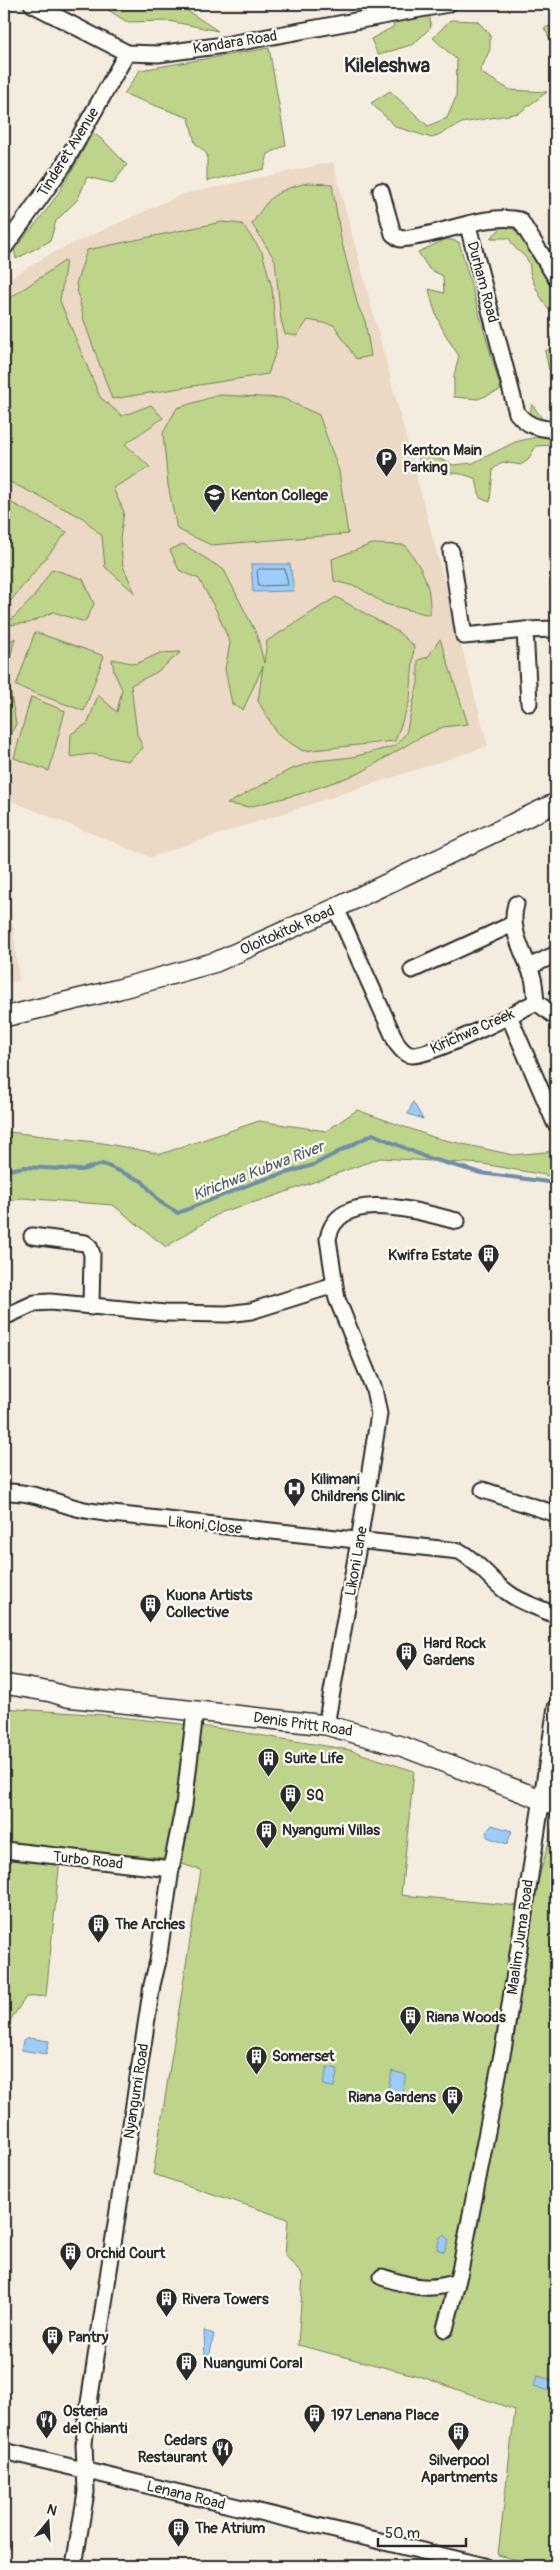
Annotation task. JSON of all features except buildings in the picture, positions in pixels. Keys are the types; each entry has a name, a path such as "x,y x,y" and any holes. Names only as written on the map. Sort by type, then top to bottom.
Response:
{"main road":[{"name":"Oloitokitok Road","path":"4,1017 119,990 216,962 336,908 556,804"},
{"name":"Denis Pritt Road","path":"4,1684 51,1692 67,1697 326,1725 404,1747 548,1802"},
{"name":"Denis Pritt Road","path":"4,1694 51,1700 67,1697"}],"street":[{"name":"Kandara Road","path":"32,4 127,53 158,54 224,46 448,4"},
{"name":"Tinderet Avenue","path":"4,248 63,166 127,53"},
{"path":"381,191 393,234 400,239 468,226"},
{"name":"Durham Road","path":"556,278 520,220 494,218 468,226 517,413 526,424 537,428 556,430"},
{"path":"450,551 464,636 556,628"},
{"path":"525,630 529,703"},
{"path":"516,904 513,924 534,982 536,1002 556,1017"},
{"name":"Kirichwa Creek","path":"336,908 397,1044 407,1054 413,1055 432,1050 536,1002"},
{"path":"412,970 513,924"},
{"path":"529,967 556,954"},
{"path":"509,1016 555,1123"},
{"name":"Likoni Lane","path":"326,1725 359,1541 379,1414 374,1389 337,1299 328,1239 332,1223 340,1216 376,1206 404,1208 457,1221"},
{"path":"32,1236 85,1243 89,1246 92,1254 91,1307"},
{"path":"4,1317 35,1304 50,1302 165,1313 228,1314 251,1311 334,1285"},
{"path":"483,1490 556,1514"},
{"name":"Likoni Close","path":"4,1492 16,1491 52,1499 84,1510 112,1514 459,1551 474,1559 512,1596 556,1616"},
{"name":"Maalim Juma Road","path":"445,2329 482,2164 548,1802 556,1707"},
{"name":"Nyangumi Road","path":"74,2566 86,2492 84,2444 86,2423 135,2091 139,2076 171,1869 184,1805 195,1712"},
{"name":"Turbo Road","path":"4,1850 171,1869"},
{"path":"382,2277 425,2289 442,2287 457,2282"},
{"name":"Lenana Road","path":"4,2451 454,2563 485,2566"}],"shaded area":[{"name":"Kenton College","path":"333,162 488,746 150,857 4,798 4,282 50,254 183,194"},
{"path":"4,843 19,980 4,984"}],"green space":[{"path":"99,4 177,4 218,31 169,21 127,22"},
{"path":"399,4 428,4 431,27 414,44 378,55 371,39 393,27"},
{"path":"450,20 477,21 490,34 490,49 480,72 510,90 547,92 519,113 462,123 432,138 396,127 371,103 390,91 428,126 447,118 456,97 457,60 433,38"},
{"path":"556,24 556,50 544,28"},
{"path":"269,48 286,145 268,154 264,169 207,181 207,154 195,143 189,118 124,94 140,70"},
{"path":"92,132 104,141 127,165 113,183 87,177 78,199 56,221 50,241 16,259 14,248 58,194"},
{"path":"307,183 332,184 341,239 358,306 365,321 371,356 356,359 334,325 308,320 297,336 285,334 281,320 275,260 252,224 274,196 287,189"},
{"path":"222,222 242,224 262,252 272,288 277,348 268,374 112,399 84,321 76,284 87,250"},
{"path":"506,224 524,237 556,286 556,320 536,288 530,274 529,263 525,257 509,238 490,238"},
{"path":"447,239 459,242 501,390 478,399 454,397 454,375 459,356 440,324 429,289 444,293 443,276 429,269 418,252"},
{"path":"66,260 60,301 100,397 122,416 151,405 163,418 125,444 150,467 113,488 124,512 120,539 123,566 135,593 105,567 102,536 83,518 4,479 4,302"},
{"path":"556,346 556,370 549,370 545,351"},
{"path":"219,395 282,398 319,415 339,471 348,534 211,545 177,529 168,485 163,433 177,408"},
{"path":"532,404 543,420 556,424 556,445 536,446 528,460 521,465 503,462 493,469 490,502 480,498 476,479 462,474 419,469 419,455 438,458 453,465 473,463 515,442 540,436 529,419"},
{"path":"4,499 67,532 4,609"},
{"path":"183,544 224,570 257,635 264,663 267,641 336,597 398,632 414,646 410,700 395,741 303,751 278,735 258,701 263,666 243,710 232,704 225,669 230,643 217,612 199,579 179,570 170,550"},
{"path":"372,544 405,545 425,577 429,594 430,615 385,604 358,587 334,581 332,559"},
{"path":"52,569 83,579 94,604 85,622 53,612 29,623 6,625 33,598"},
{"path":"35,632 104,656 84,711 16,686"},
{"path":"15,638 7,672 16,724 4,745 4,645"},
{"path":"440,639 468,724 443,727 417,739 360,773 300,794 248,807 227,804 289,770 315,761 353,757 395,746 406,733 418,683 418,660 428,657"},
{"path":"181,652 157,672 131,685 137,734 143,748 128,761 91,754 70,757 71,734 88,723 98,695 117,712 122,689 114,672 112,659 136,664 160,653"},
{"path":"31,697 65,711 49,771 14,758"},
{"path":"357,1110 436,1138 513,1155 556,1151 556,1177 483,1164 380,1158 272,1197 221,1212 166,1247 113,1205 22,1198 4,1203 4,1134 9,1132 103,1143 161,1154 259,1121 326,1131"},
{"path":"4,1708 103,1715 216,1728 350,1750 414,1771 401,1895 531,1907 554,1823 556,1824 556,2566 541,2566 498,2555 515,2410 422,2377 298,2345 303,2276 285,2255 288,2219 153,2174 201,1870 163,1858 61,1849 46,1996 26,1997 9,2022 4,2034"}],"water":[{"path":"251,564 290,564 294,591 253,592"},
{"path":"413,1102 423,1119 408,1114"},
{"path":"492,1825 512,1831 507,1844 487,1837 487,1831"},
{"path":"28,2038 49,2041 46,2054 21,2050 23,2041"},
{"path":"327,2067 338,2069 334,2087 323,2085"},
{"path":"392,2071 406,2075 401,2097 387,2094"},
{"path":"443,2235 449,2240 444,2252 437,2249 440,2237"},
{"path":"204,2331 214,2334 210,2353 205,2357"},
{"path":"537,2376 556,2381 553,2392 534,2386"}],"waterway":[{"name":"Kirichwa Kubwa River","path":"4,1171 24,1167 81,1170 103,1164 142,1181 160,1202 178,1213 256,1182 313,1165 373,1134 425,1157 481,1173 556,1183"}],"place":[{"name":"Kenton Main Parking","path":"387,478"},
{"name":"Kenton College","path":"215,514"},
{"name":"Kwifra Estate","path":"488,1274"},
{"name":"Kilimani Childrens Clinic","path":"295,1507"},
{"name":"Kuona Artists Collective","path":"150,1623"},
{"name":"Hard Rock Gardens","path":"407,1671"},
{"name":"Suite Life","path":"268,1777"},
{"name":"SQ","path":"290,1814"},
{"name":"Nyangumi Villas","path":"266,1849"},
{"name":"The Arches","path":"99,1943"},
{"name":"Riana Woods","path":"410,2036"},
{"name":"Somerset","path":"256,2075"},
{"name":"Riana Gardens","path":"452,2116"},
{"name":"Orchid Court","path":"70,2272"},
{"name":"Rivera Towers","path":"166,2318"},
{"name":"Pantry","path":"52,2356"},
{"name":"Nuangumi Coral","path":"187,2382"},
{"name":"197 Lenana Place","path":"315,2434"},
{"name":"Osteria del Chianti","path":"47,2439"},
{"name":"Silverpool Apartments","path":"459,2451"},
{"name":"Cedars Restaurant","path":"223,2468"},
{"name":"The Atrium","path":"179,2547"}],"district":[{"name":"Kileleshwa","path":"387,65"}]}
